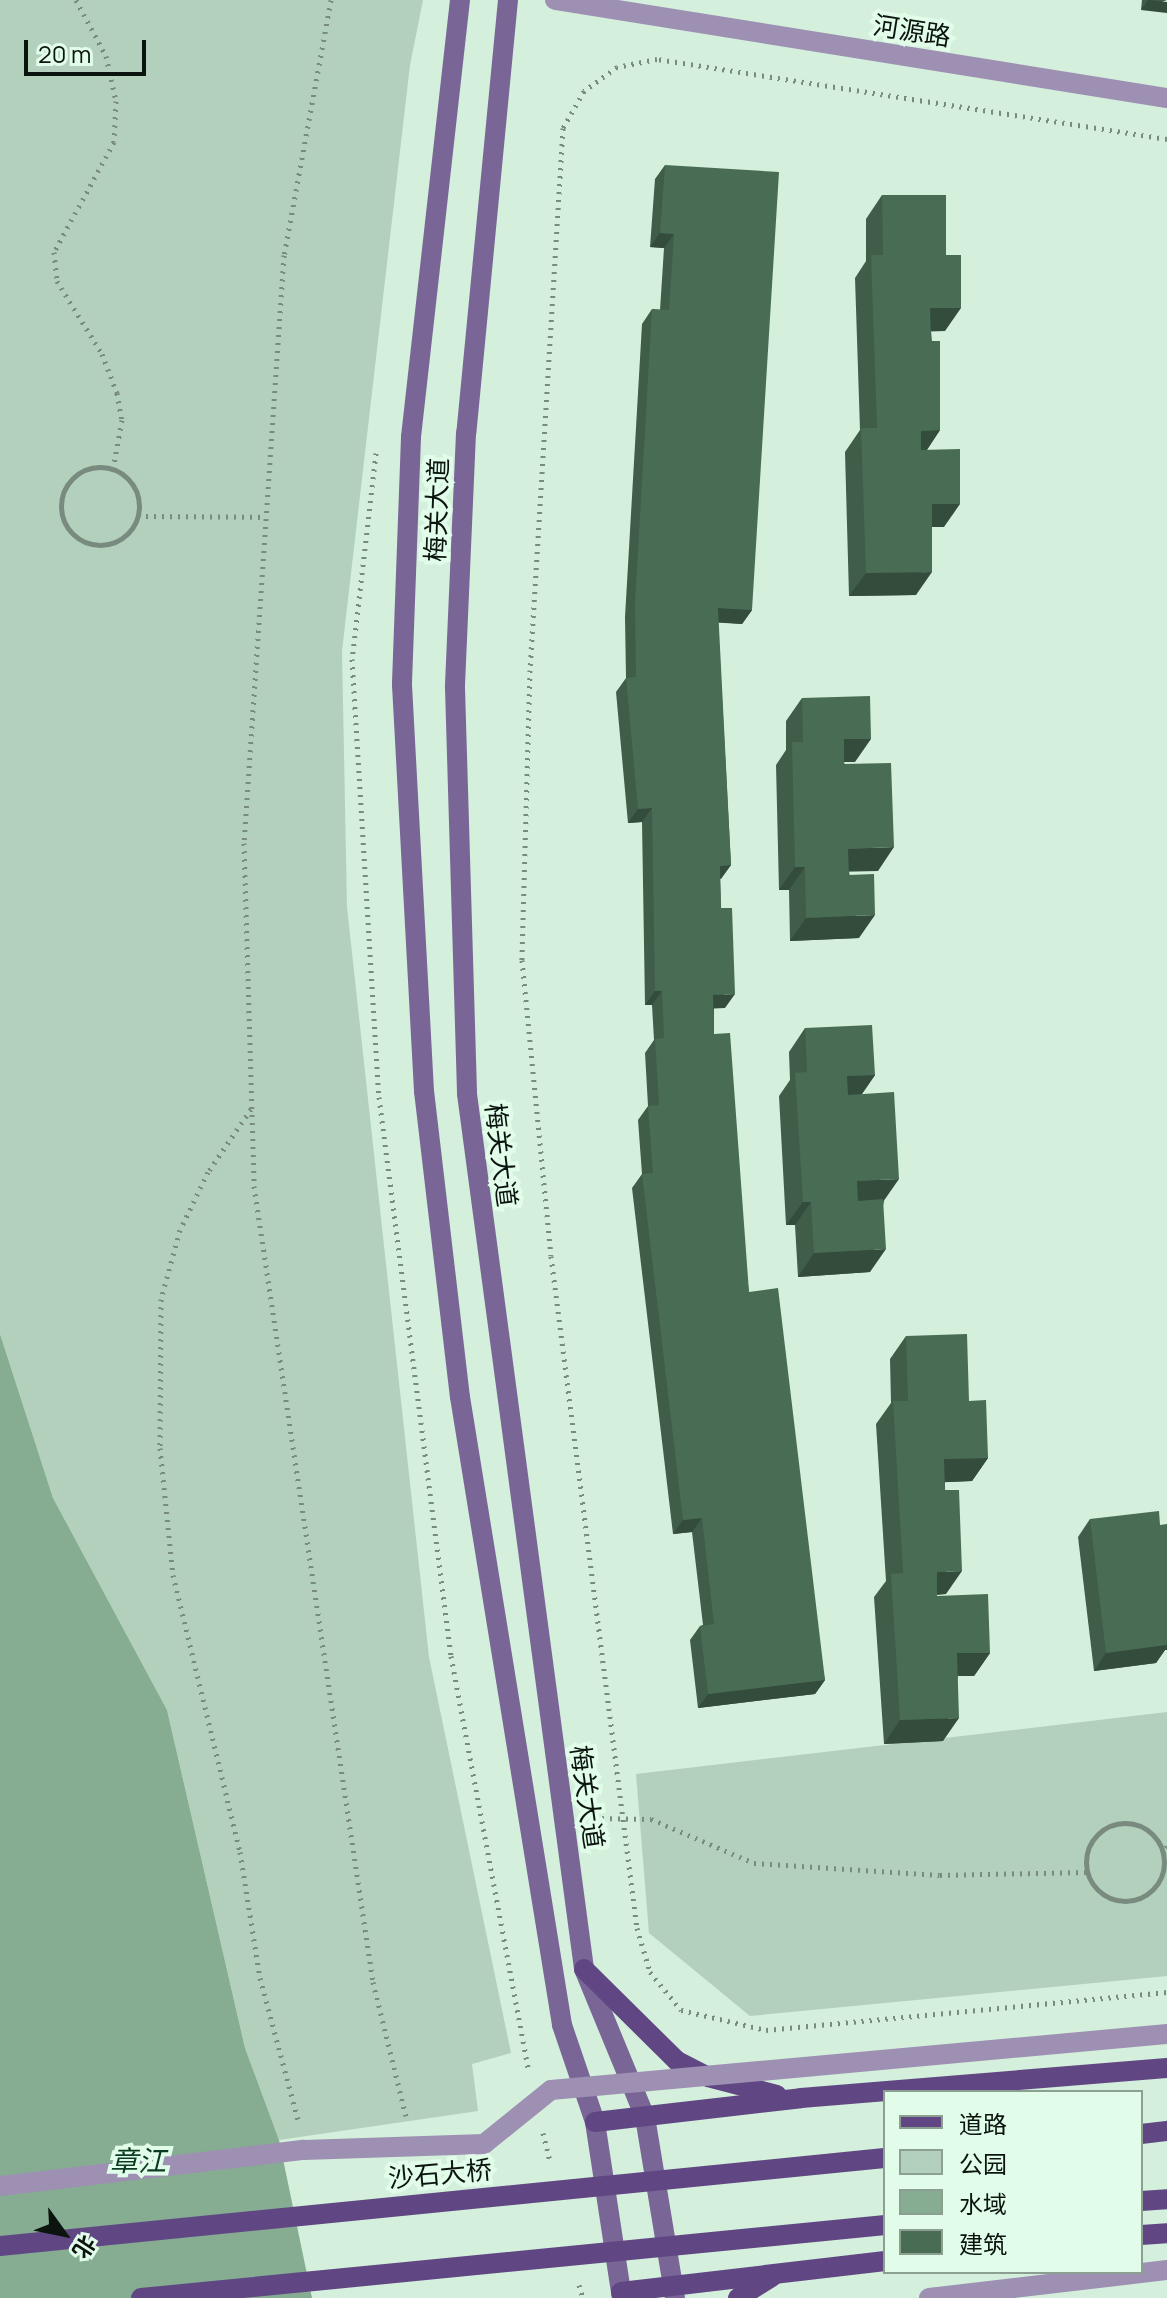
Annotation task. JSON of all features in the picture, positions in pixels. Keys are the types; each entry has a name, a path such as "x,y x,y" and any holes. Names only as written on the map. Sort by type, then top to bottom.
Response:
{"main road":[{"name":"梅关大道","path":"460,0 411,437 402,685 424,1091 460,1397 562,2025 595,2122 622,2295"},
{"name":"梅关大道","path":"508,0 466,433 455,688 467,1078 584,1969 645,2117 674,2291"},
{"path":"584,1969 677,2061 708,2077 801,2098"},
{"path":"899,2090 1167,2068"},
{"path":"595,2122 883,2091"},
{"path":"1143,2134 1167,2131"},
{"name":"沙石大桥","path":"0,2246 883,2158"},
{"path":"1143,2201 1167,2199"},
{"path":"141,2298 883,2225"},
{"path":"1143,2235 1167,2233"},
{"path":"622,2295 674,2291 796,2269 883,2261"},
{"path":"738,2298 753,2286 796,2269"}],"street":[{"name":"河源路","path":"555,0 1167,98"},
{"path":"0,2186 304,2150 484,2144 551,2090 1167,2034"},
{"path":"1143,2273 1167,2270"},
{"path":"929,2298 1133,2274"}],"path":[{"path":"76,0 106,56 116,101 114,142 54,252 57,281 102,354 117,393 122,420 113,469"},
{"path":"331,0 284,255 244,843 251,1109 254,1186 373,1982 407,2123"},
{"path":"1167,139 657,59 617,67 599,77 584,91 563,128 530,670 522,960 551,1256 641,1951 650,1972 681,2010 766,2030 1167,1992"},
{"path":"99,467 113,469 135,488 138,516 131,531 103,546 87,544 64,523 60,507 72,478 99,467"},
{"path":"138,516 266,517"},
{"path":"251,1109 208,1172 180,1230 161,1299 160,1448 173,1575 240,1852 260,1978 301,2136"},
{"path":"563,1816 651,1819 754,1863 940,1875 1087,1872"},
{"path":"1165,1855 1145,1828 1118,1823 1105,1828 1088,1848 1087,1872 1098,1892 1130,1901 1157,1884 1165,1855 1167,1846"}],"green space":[{"path":"0,0 423,0 410,65 342,651 347,907 429,1657 511,2053 472,2064 478,2111 279,2140 245,2048 167,1710 53,1498 0,1334"},
{"path":"1167,1712 1167,1976 750,2016 649,1933 636,1774"}],"water":[{"name":"章江","path":"0,1334 53,1498 167,1710 245,2048 279,2140 312,2298 0,2298"}],"building":[{"path":"665,165 779,172 752,610 718,608 731,865 720,866 721,908 732,908 735,994 713,995 714,1034 730,1033 749,1292 778,1288 825,1680 708,1694 700,1626 714,1624 702,1518 683,1520 642,1174 653,1173 648,1106 659,1105 655,1039 664,1038 662,991 655,991 652,808 638,809 626,678 636,677 635,603 652,309 669,310 674,234 660,233"},
{"path":"882,195 946,195 946,255 961,255 961,308 930,308 931,341 940,341 940,430 921,431 921,450 960,449 960,504 932,504 932,572 866,573 861,428 877,428 871,255 883,255"},
{"path":"870,696 871,739 844,739 844,764 891,763 894,847 848,849 849,875 874,874 875,915 806,918 805,867 795,867 792,742 803,742 802,698"},
{"path":"872,1025 875,1075 847,1076 848,1095 894,1092 899,1179 857,1181 858,1201 883,1199 886,1249 814,1253 811,1202 803,1202 795,1073 807,1072 805,1028"},
{"path":"967,1334 969,1401 986,1400 988,1458 944,1459 945,1490 959,1490 962,1571 937,1572 937,1596 988,1594 990,1653 957,1653 959,1718 900,1720 891,1574 903,1573 893,1401 908,1401 906,1336"},
{"path":"1159,1511 1160,1525 1167,1524 1167,1645 1106,1653 1090,1519"}]}
